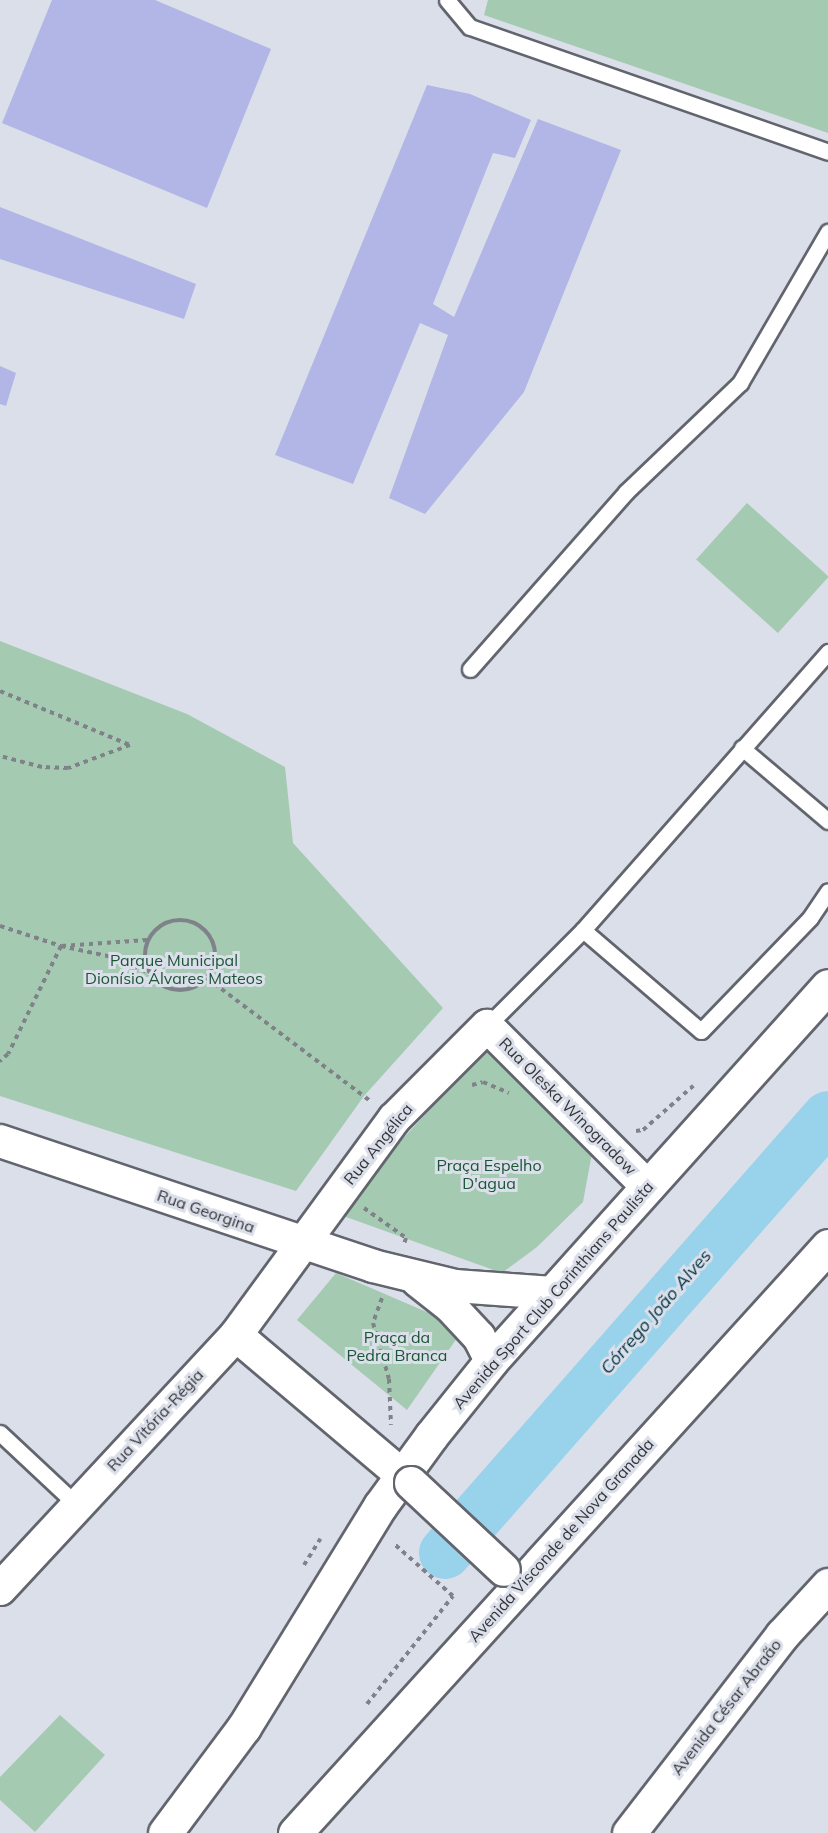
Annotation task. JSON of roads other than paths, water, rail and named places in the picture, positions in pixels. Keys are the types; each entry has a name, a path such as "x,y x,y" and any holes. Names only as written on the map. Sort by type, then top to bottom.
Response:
{"main road":[{"name":"Avenida Sport Club Corinthians Paulista","path":"173,1827 244,1727 319,1600 491,1361 828,986"},
{"name":"Avenida Visconde de Nova Granada","path":"295,1833 512,1578 828,1246"},
{"name":"Avenida César Abraão","path":"629,1833 760,1662 828,1585"}],"street":[{"name":"Rua Angélica","path":"303,1244 394,1119 487,1026"},
{"name":"Rua Oleska Winogradow","path":"487,1026 648,1187"},
{"name":"Rua Georgina","path":"0,1141 303,1244 403,1274 475,1288 553,1293"},
{"name":"Rua Vitória-Régia","path":"0,1589 76,1504 236,1335 303,1244"},
{"name":"Rua Georgina","path":"403,1274 451,1307 479,1337 491,1361"},
{"path":"236,1335 406,1480 512,1578"}],"lane":[{"path":"447,0 470,27 828,152"},
{"path":"470,669 626,492 740,383 828,232"},
{"path":"487,1026 583,930 828,652"},
{"path":"742,748 828,822"},
{"path":"583,930 701,1031 810,918 828,891"},
{"path":"0,1433 76,1504"}],"waterway":[{"name":"Córrego João Alves","path":"445,1553 828,1117"}],"park label":[{"name":"Parque Municipal Dionísio Álvares Mateos","path":"174,969"},
{"name":"Praça Espelho D'agua","path":"489,1174"},
{"name":"Praça da Pedra Branca","path":"397,1346"}]}
